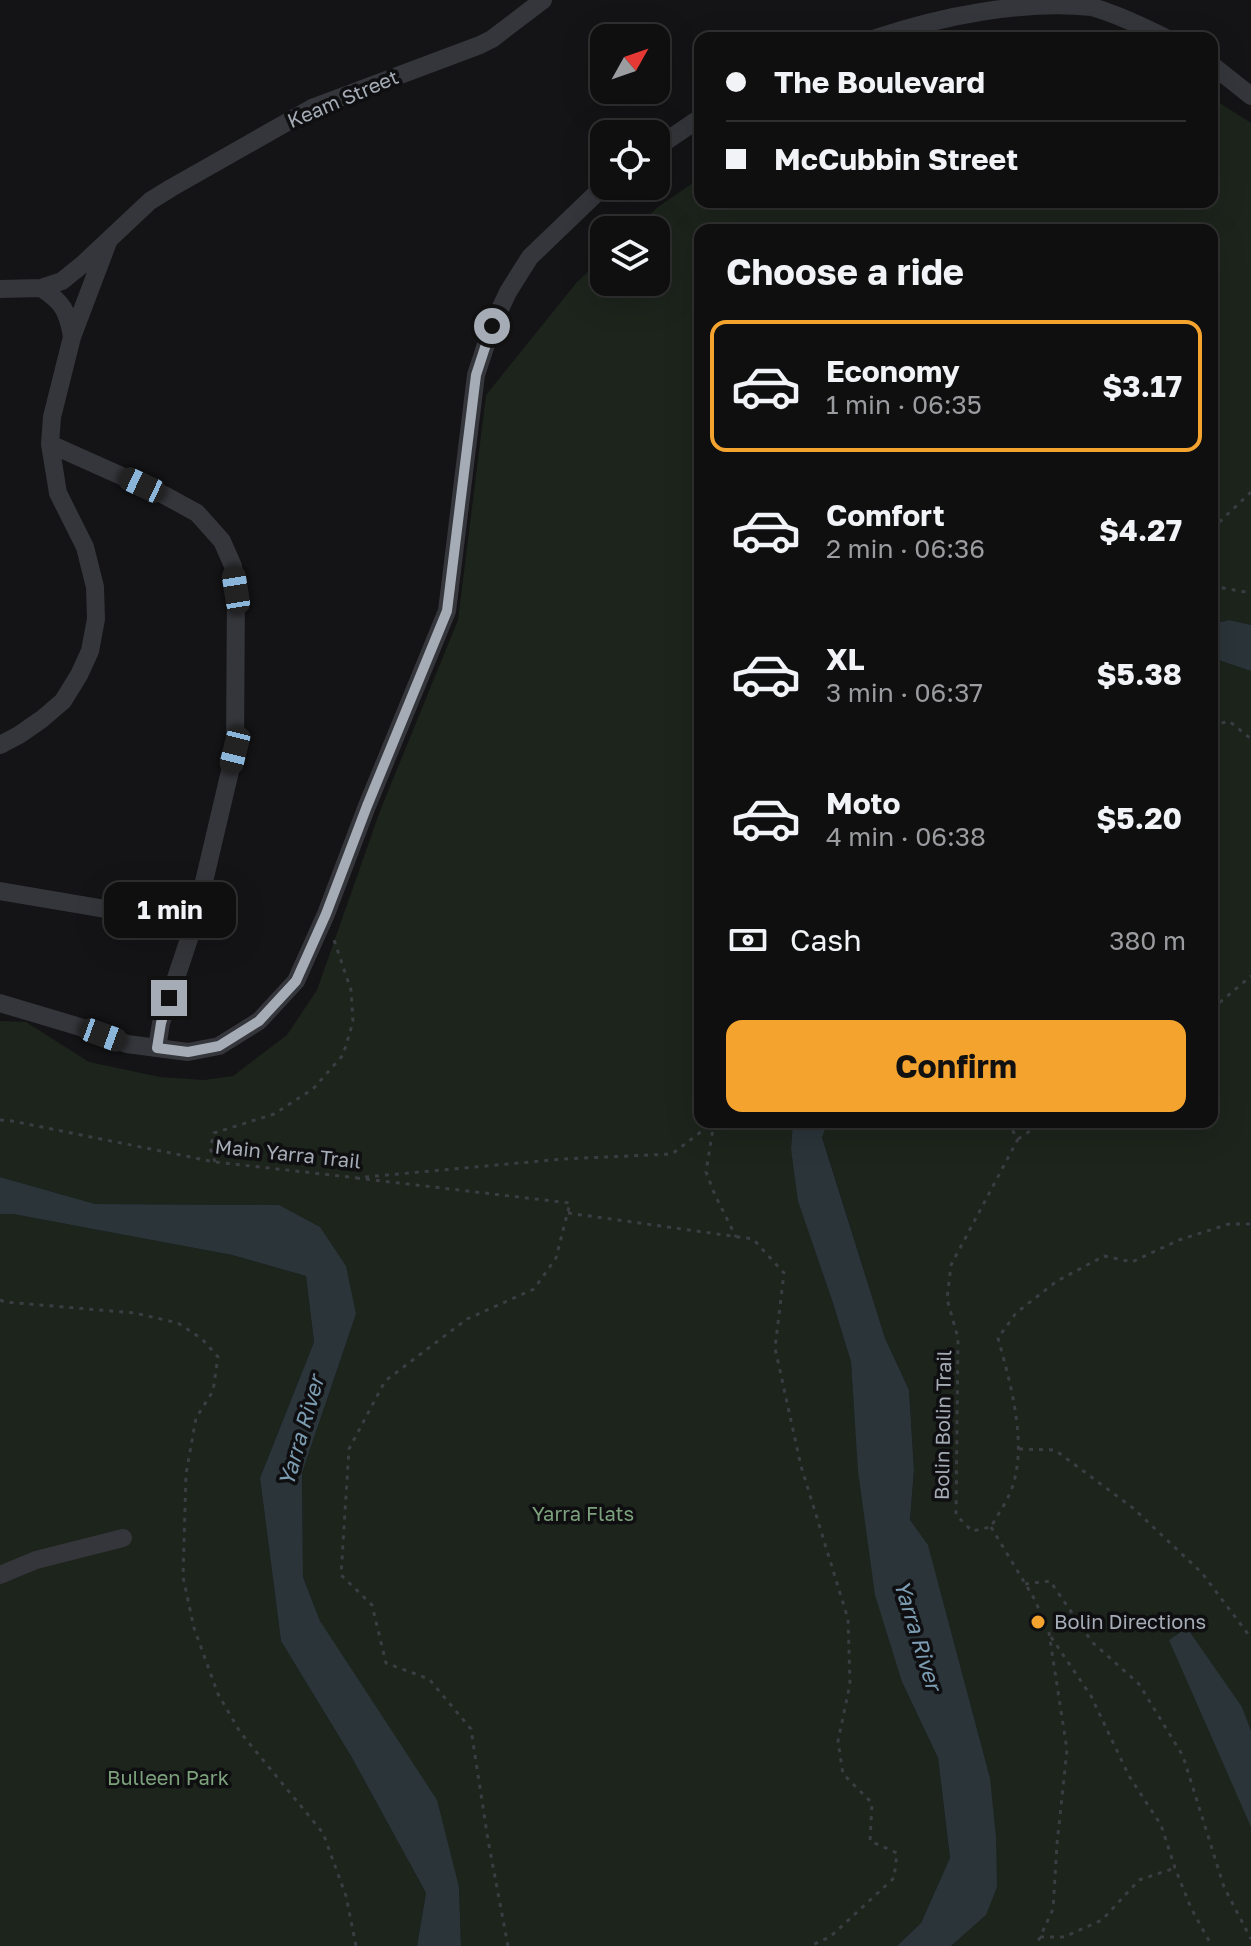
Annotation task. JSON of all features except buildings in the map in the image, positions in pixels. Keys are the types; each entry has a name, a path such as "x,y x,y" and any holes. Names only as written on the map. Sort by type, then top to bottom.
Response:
{"street":[{"name":"Keam Street","path":"0,289 41,288 62,281 150,201 312,108 492,39 543,0"},
{"path":"895,32 972,8 1036,1 1091,7 1154,32"},
{"path":"1218,70 1251,96"},
{"path":"670,138 694,122"},
{"path":"0,1003 127,1044 188,1052 219,1046 259,1021 296,981 326,914 447,611 476,375 492,326 530,257 590,199"},
{"name":"Keam Street","path":"0,745 42,719 63,701 90,651 96,619 95,587 85,547 58,493 50,444 52,417 72,337 110,237"},
{"path":"41,288 63,305 72,337"},
{"path":"50,444 197,513 222,541 233,566 236,590 235,750 194,924 161,1023 157,1048"},
{"path":"0,891 194,924"},
{"path":"0,1575 36,1560 123,1538"}],"path":[{"path":"1218,523 1251,492"},
{"path":"1218,587 1251,593"},
{"path":"1218,724 1229,721 1251,739"},
{"path":"215,1162 210,1148 214,1133 274,1114 313,1089 343,1055 353,1022 351,990 326,914"},
{"path":"1218,1004 1251,976"},
{"name":"Main Yarra Trail","path":"0,1120 215,1162 356,1178 563,1159 672,1154 704,1128"},
{"path":"713,1128 706,1172 736,1237"},
{"path":"1011,1128 1018,1139 1035,1128"},
{"name":"Bolin Bolin Trail","path":"991,1527 972,1531 956,1515 958,1338 947,1299 951,1265 1018,1139"},
{"path":"356,1178 570,1203 556,1258 534,1289 467,1319 385,1381 349,1449 341,1575 372,1605 386,1663 429,1679 471,1729 508,1946"},
{"path":"568,1213 753,1239 784,1273 775,1348 801,1466 848,1619 850,1684 838,1741 843,1774 872,1803 870,1841 897,1853 894,1878 830,1937 810,1946"},
{"path":"1212,1946 1191,1908 1161,1825 1129,1776 1091,1696 1049,1633 1035,1600 991,1527 1013,1486 1019,1449 1013,1393 998,1338 1016,1313 1057,1281 1104,1256 1132,1262 1179,1240 1229,1224 1251,1224"},
{"path":"0,1300 135,1313 178,1323 202,1339 218,1357 213,1391 196,1418 186,1474 183,1577 194,1628 218,1694 240,1732 323,1833 346,1896 356,1946"},
{"path":"1019,1449 1055,1450 1133,1508 1202,1573 1251,1638"},
{"path":"1025,1584 1050,1581 1092,1642 1139,1684 1183,1756 1224,1887 1251,1939"},
{"path":"1036,1946 1053,1909 1067,1750 1049,1633"},
{"path":"1040,1937 1064,1937 1102,1920 1139,1880 1175,1868"}],"green space":[{"name":"Yarra Flats","path":"1218,102 1251,123 1251,625 1229,620 1218,623 1218,224 694,224 694,1128 793,1128 791,1149 851,1362 859,1474 902,1682 938,1758 950,1859 921,1923 897,1946 461,1946 459,1887 320,1621 303,1577 302,1473 356,1314 241,1205 95,1204 0,1177 0,1021 26,1022 89,1062 160,1077 204,1080 233,1076 287,1035 317,990 380,811 458,620 486,395 590,270 590,296 670,296 670,216 648,216 694,182 694,208 1218,208"},
{"path":"1218,660 1251,671 1251,1946 951,1946 986,1915 990,1778 928,1546 910,1520 914,1470 909,1390 885,1338 822,1136 825,1128 1218,1128"},
{"name":"Bulleen Park","path":"0,1214 232,1255 306,1276 314,1342 260,1478 281,1641 351,1756 426,1893 417,1946 0,1946"}],"water":[{"path":"1229,620 1251,625 1251,671 1218,660 1218,623"},
{"name":"Yarra River","path":"793,1128 826,1128 822,1137 885,1338 909,1390 914,1470 910,1520 928,1545 990,1778 997,1887 986,1915 951,1946 897,1946 921,1923 950,1858 938,1758 902,1682 875,1595 858,1471 851,1362 798,1201 791,1149"},
{"name":"Yarra River","path":"0,1177 95,1204 279,1205 320,1227 346,1266 356,1314 302,1473 303,1577 320,1621 437,1800 459,1887 461,1946 417,1946 426,1893 351,1756 281,1641 260,1478 314,1342 306,1276 232,1255 0,1214"},
{"path":"1187,1628 1242,1707 1251,1731 1251,1827 1169,1640"}],"place":[{"name":"Bolin Directions","path":"1038,1622"}],"route":[{"path":"169,998 157,1048 188,1052 219,1046 259,1021 296,981 326,914 447,611 476,375 492,326"}]}
